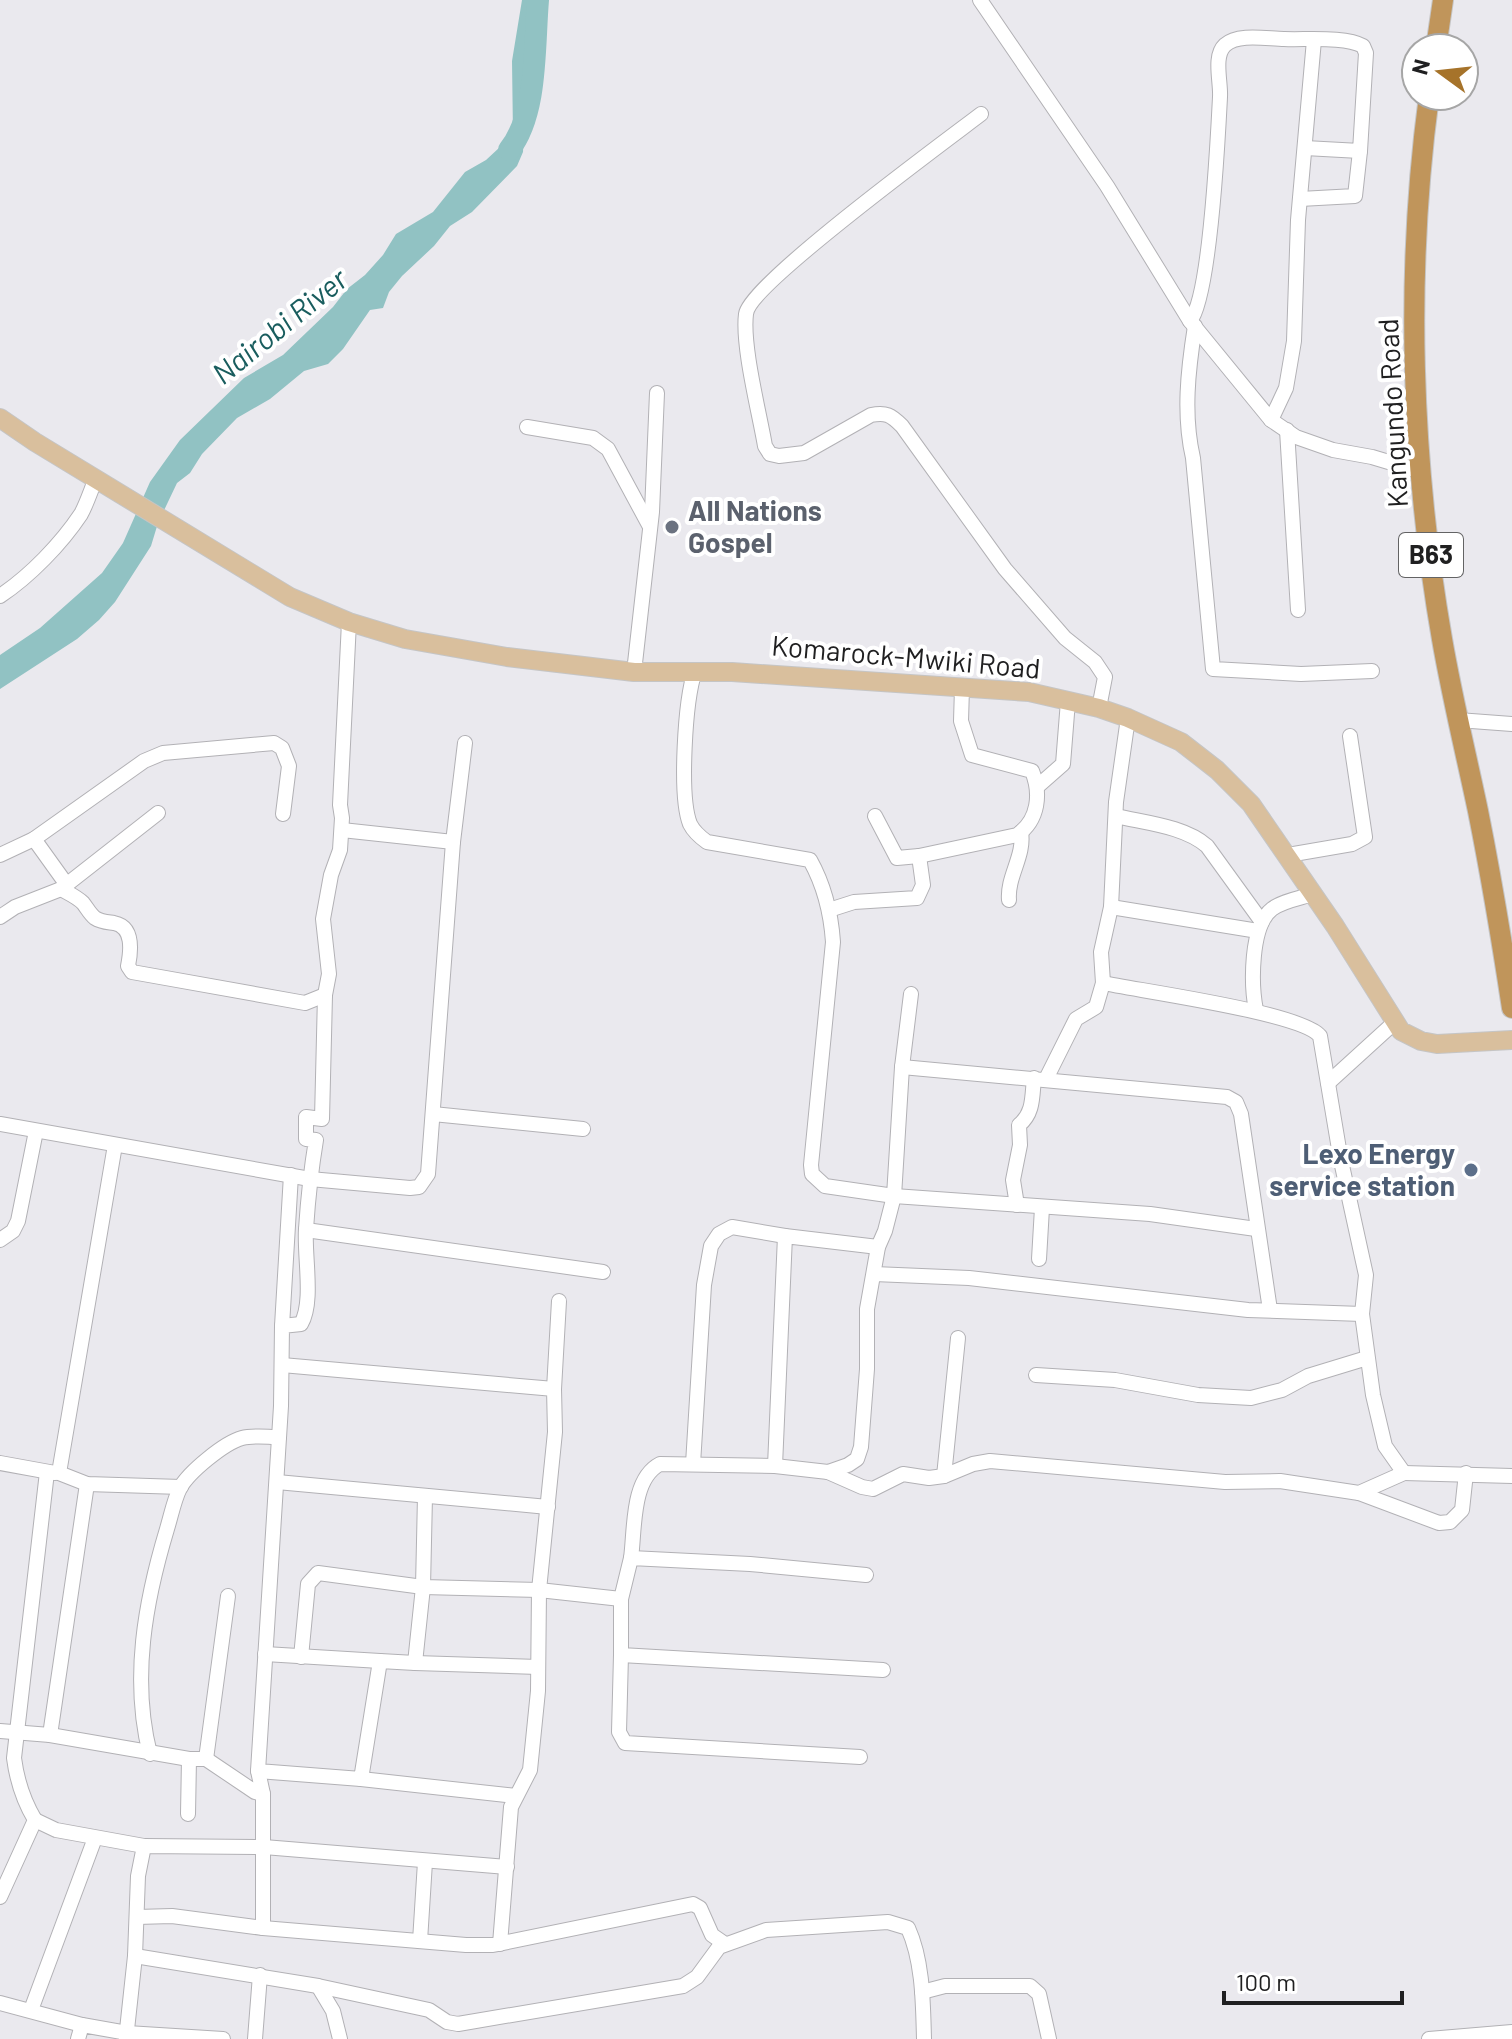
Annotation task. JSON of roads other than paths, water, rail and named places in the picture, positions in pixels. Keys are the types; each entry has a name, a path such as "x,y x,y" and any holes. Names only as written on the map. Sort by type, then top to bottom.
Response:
{"highway":[{"path":"1438,32 1443,0"},
{"name":"Kangundo Road","path":"1428,112 1415,275 1415,363 1422,472 1442,638 1478,813 1512,1008"}],"main road":[{"name":"Komarock-Mwiki Road","path":"0,418 290,597 349,622 405,639 634,672 695,671 1029,692 1128,718 1181,742 1217,770 1251,804 1288,855 1395,1022 1408,1036 1437,1044 1512,1040"}],"street":[{"path":"980,0 1107,186 1193,324 1271,420 1296,437 1333,450 1372,457 1422,472"},
{"path":"1300,199 1355,196 1366,53 1357,42 1234,39 1222,46 1218,61 1221,83 1216,164 1204,270 1189,361 1187,434 1193,458 1213,669 1301,674 1372,671"},
{"path":"1271,420 1286,388 1294,341 1300,199 1314,40"},
{"path":"981,114 835,227 759,291 748,304 747,341 765,446 770,454 779,456 804,453 871,415 891,415 1005,569 1065,638 1095,662 1105,677 1099,708"},
{"path":"1305,148 1360,151"},
{"path":"634,672 653,491 657,393"},
{"path":"527,427 593,438 600,442 608,449 649,526"},
{"path":"1287,430 1298,610"},
{"path":"0,596 64,536 82,512 96,478"},
{"path":"282,1326 301,1324 307,1309 306,1230 316,1140 306,1139 306,1117 322,1119 325,995 329,974 323,919 342,830 340,805 349,622"},
{"path":"695,671 686,714 689,822 696,834 719,846 810,860 829,910 833,942 812,1174 825,1186 894,1196 1150,1214 1256,1229"},
{"path":"875,816 897,858 919,856 1021,832 1032,818 1038,786 1032,771 972,755 961,721 962,688"},
{"path":"1038,786 1063,764 1068,701"},
{"path":"1017,1205 1013,1180 1020,1145 1019,1125 1027,1118 1040,1078 1076,1019 1096,1007 1103,983 1101,952 1111,907 1118,772 1128,718"},
{"path":"1458,720 1512,724"},
{"path":"1288,855 1352,844 1365,837 1350,736"},
{"path":"0,855 34,839 144,761 163,753 274,743 282,748 289,766 283,814"},
{"path":"0,1124 310,1179 419,1187 428,1174 453,842 465,743"},
{"path":"0,917 15,907 64,887 158,813"},
{"path":"1116,816 1201,840 1260,927"},
{"path":"342,830 453,842"},
{"path":"1009,900 1008,886 1022,847 1021,832"},
{"path":"34,839 64,887 80,900 93,917 126,929 131,953 128,966 132,972 305,1003 325,995"},
{"path":"829,910 854,902 917,898 923,885 919,856"},
{"path":"1256,1010 1253,992 1260,927 1270,909 1313,894"},
{"path":"1111,907 1260,927"},
{"path":"1103,983 1256,1010 1317,1032 1366,1275 1362,1314 1381,1435 1404,1473"},
{"path":"828,1472 857,1459 861,1447 867,1369 867,1309 878,1247 894,1196 902,1067 911,994"},
{"path":"1328,1083 1395,1022"},
{"path":"902,1067 1227,1097 1236,1102 1241,1114 1270,1310"},
{"path":"433,1114 583,1129"},
{"path":"0,1240 13,1231 18,1221 36,1131"},
{"path":"115,1145 8,1732 25,1804 35,1820 56,1830 144,1846 264,1847 507,1867"},
{"path":"263,1928 263,1794 258,1771 277,1482 291,1175"},
{"path":"1039,1259 1042,1208"},
{"path":"693,1464 704,1285 711,1246 719,1234 732,1227 878,1247"},
{"path":"306,1230 603,1272"},
{"path":"775,1466 785,1236"},
{"path":"874,1274 969,1278 1077,1292 1270,1310 1362,1314"},
{"path":"500,1944 511,1807 530,1770 538,1667 539,1590 555,1432 559,1301"},
{"path":"944,1476 958,1338"},
{"path":"1036,1375 1115,1380 1198,1395 1251,1398 1282,1390 1308,1376 1367,1358"},
{"path":"282,1365 554,1389"},
{"path":"150,1754 143,1727 141,1655 156,1567 181,1487 227,1444 243,1437 279,1437"},
{"path":"860,1757 625,1743 619,1732 621,1599 631,1558 640,1490 653,1468 660,1464 775,1466 828,1472 873,1489 903,1474 929,1478 944,1476 973,1464 990,1461 1225,1482 1280,1481 1359,1493 1439,1523 1450,1522 1462,1510 1466,1473"},
{"path":"0,1463 53,1473 87,1484 181,1487"},
{"path":"1359,1493 1404,1473 1512,1476"},
{"path":"277,1482 548,1507"},
{"path":"50,1735 87,1484"},
{"path":"415,1663 423,1587 425,1496"},
{"path":"631,1558 750,1564 866,1575"},
{"path":"301,1657 308,1584 318,1573 423,1587 539,1590 621,1599"},
{"path":"206,1759 228,1596"},
{"path":"265,1654 538,1667"},
{"path":"621,1655 883,1670"},
{"path":"361,1779 380,1661"},
{"path":"8,1732 50,1735 150,1754 206,1759 255,1792 263,1794"},
{"path":"188,1814 189,1759"},
{"path":"258,1771 516,1796"},
{"path":"0,1897 35,1820"},
{"path":"31,2010 95,1838"},
{"path":"126,2036 135,1956 138,1876 144,1846"},
{"path":"420,1941 425,1862"},
{"path":"137,1917 172,1916 263,1928 466,1945 500,1944 693,1904 700,1908 712,1935 725,1944"},
{"path":"135,1956 318,1986 429,2010 447,2022 458,2024 683,1986 697,1977 712,1954 725,1944 766,1930 898,1923 908,1928 913,1937 922,1992 924,2039"},
{"path":"255,2039 260,1975"},
{"path":"318,1986 333,2011 340,2039"},
{"path":"922,1992 945,1986 1030,1986 1039,1994 1049,2039"},
{"path":"0,2003 31,2010 80,2032 220,2039"},
{"path":"1429,2039 1512,2032"}],"water":[{"path":"522,0 546,0 536,25 522,82 525,105 523,152 517,166 472,212 450,226 402,276 389,292 383,308 370,310 343,349 328,364 304,371 270,399 237,418 202,454 190,473 177,483 151,546 115,602 77,639 0,689 0,655 40,628 102,573 123,543 150,482 180,440 244,378 283,355 333,307 347,289 365,275 396,234 433,212 465,172 486,160 513,135 512,61"}],"waterway":[{"name":"Nairobi River","path":"509,150 518,135 530,99 538,0"}],"place":[{"name":"All Nations Gospel","path":"672,527"},
{"name":"Lexo Energy service station","path":"1471,1170"}]}
